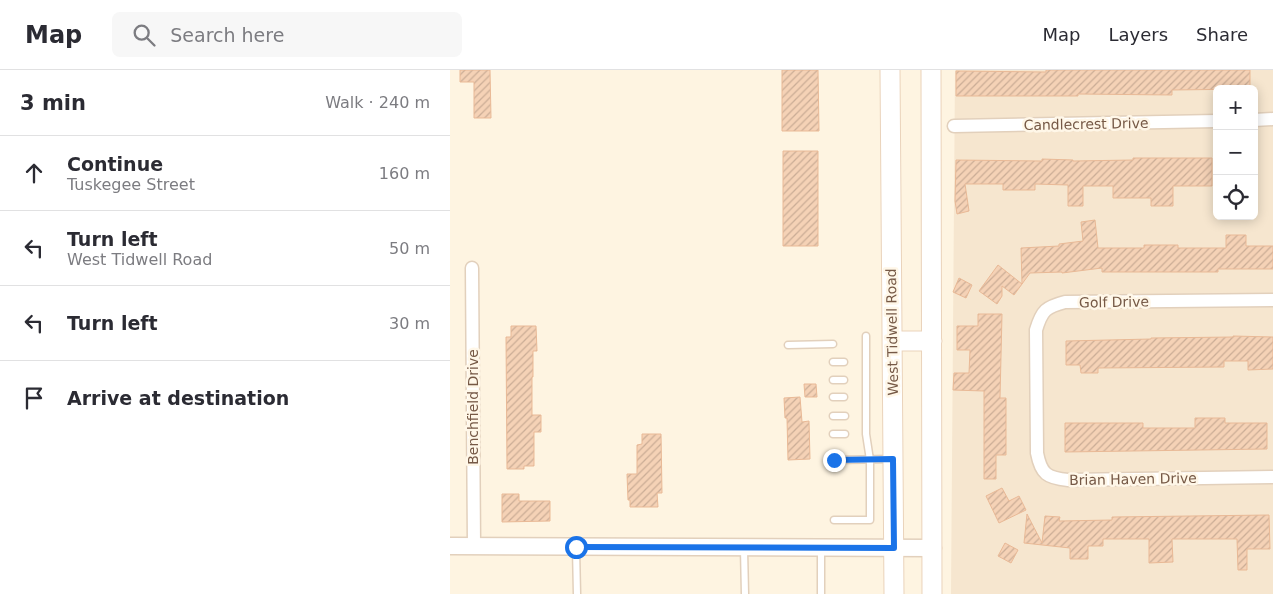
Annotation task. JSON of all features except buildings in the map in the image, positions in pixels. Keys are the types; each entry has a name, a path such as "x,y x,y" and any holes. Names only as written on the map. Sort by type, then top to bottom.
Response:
{"main road":[{"name":"West Tidwell Road","path":"890,70 894,594"},
{"path":"931,70 932,594"},
{"path":"892,341 932,341"}],"street":[{"path":"1258,120 1273,119"},
{"name":"Candlecrest Drive","path":"954,126 1213,121"},
{"name":"Benchfield Drive","path":"472,268 474,546"},
{"name":"Golf Drive","path":"1037,395 1036,330 1040,315 1049,306 1065,302 1273,300"},
{"name":"Brian Haven Drive","path":"1037,395 1037,453 1040,466 1046,475 1056,479 1273,477"},
{"path":"450,546 933,548"}],"lane":[{"path":"834,520 870,520 870,460 862,434 862,380 866,361 866,336"},
{"path":"788,344 833,344"},
{"path":"857,362 866,361"},
{"path":"833,362 844,362"},
{"path":"833,380 844,380"},
{"path":"833,397 844,397"},
{"path":"833,416 845,416"},
{"path":"833,434 845,434"},
{"path":"834,460 893,459"},
{"path":"576,547 577,594"},
{"path":"744,548 745,594"},
{"path":"821,548 821,594"}],"shaded area":[{"path":"955,70 1273,70 1273,594 951,594"}],"route":[{"path":"576,547 894,548 893,459 834,460"}]}
